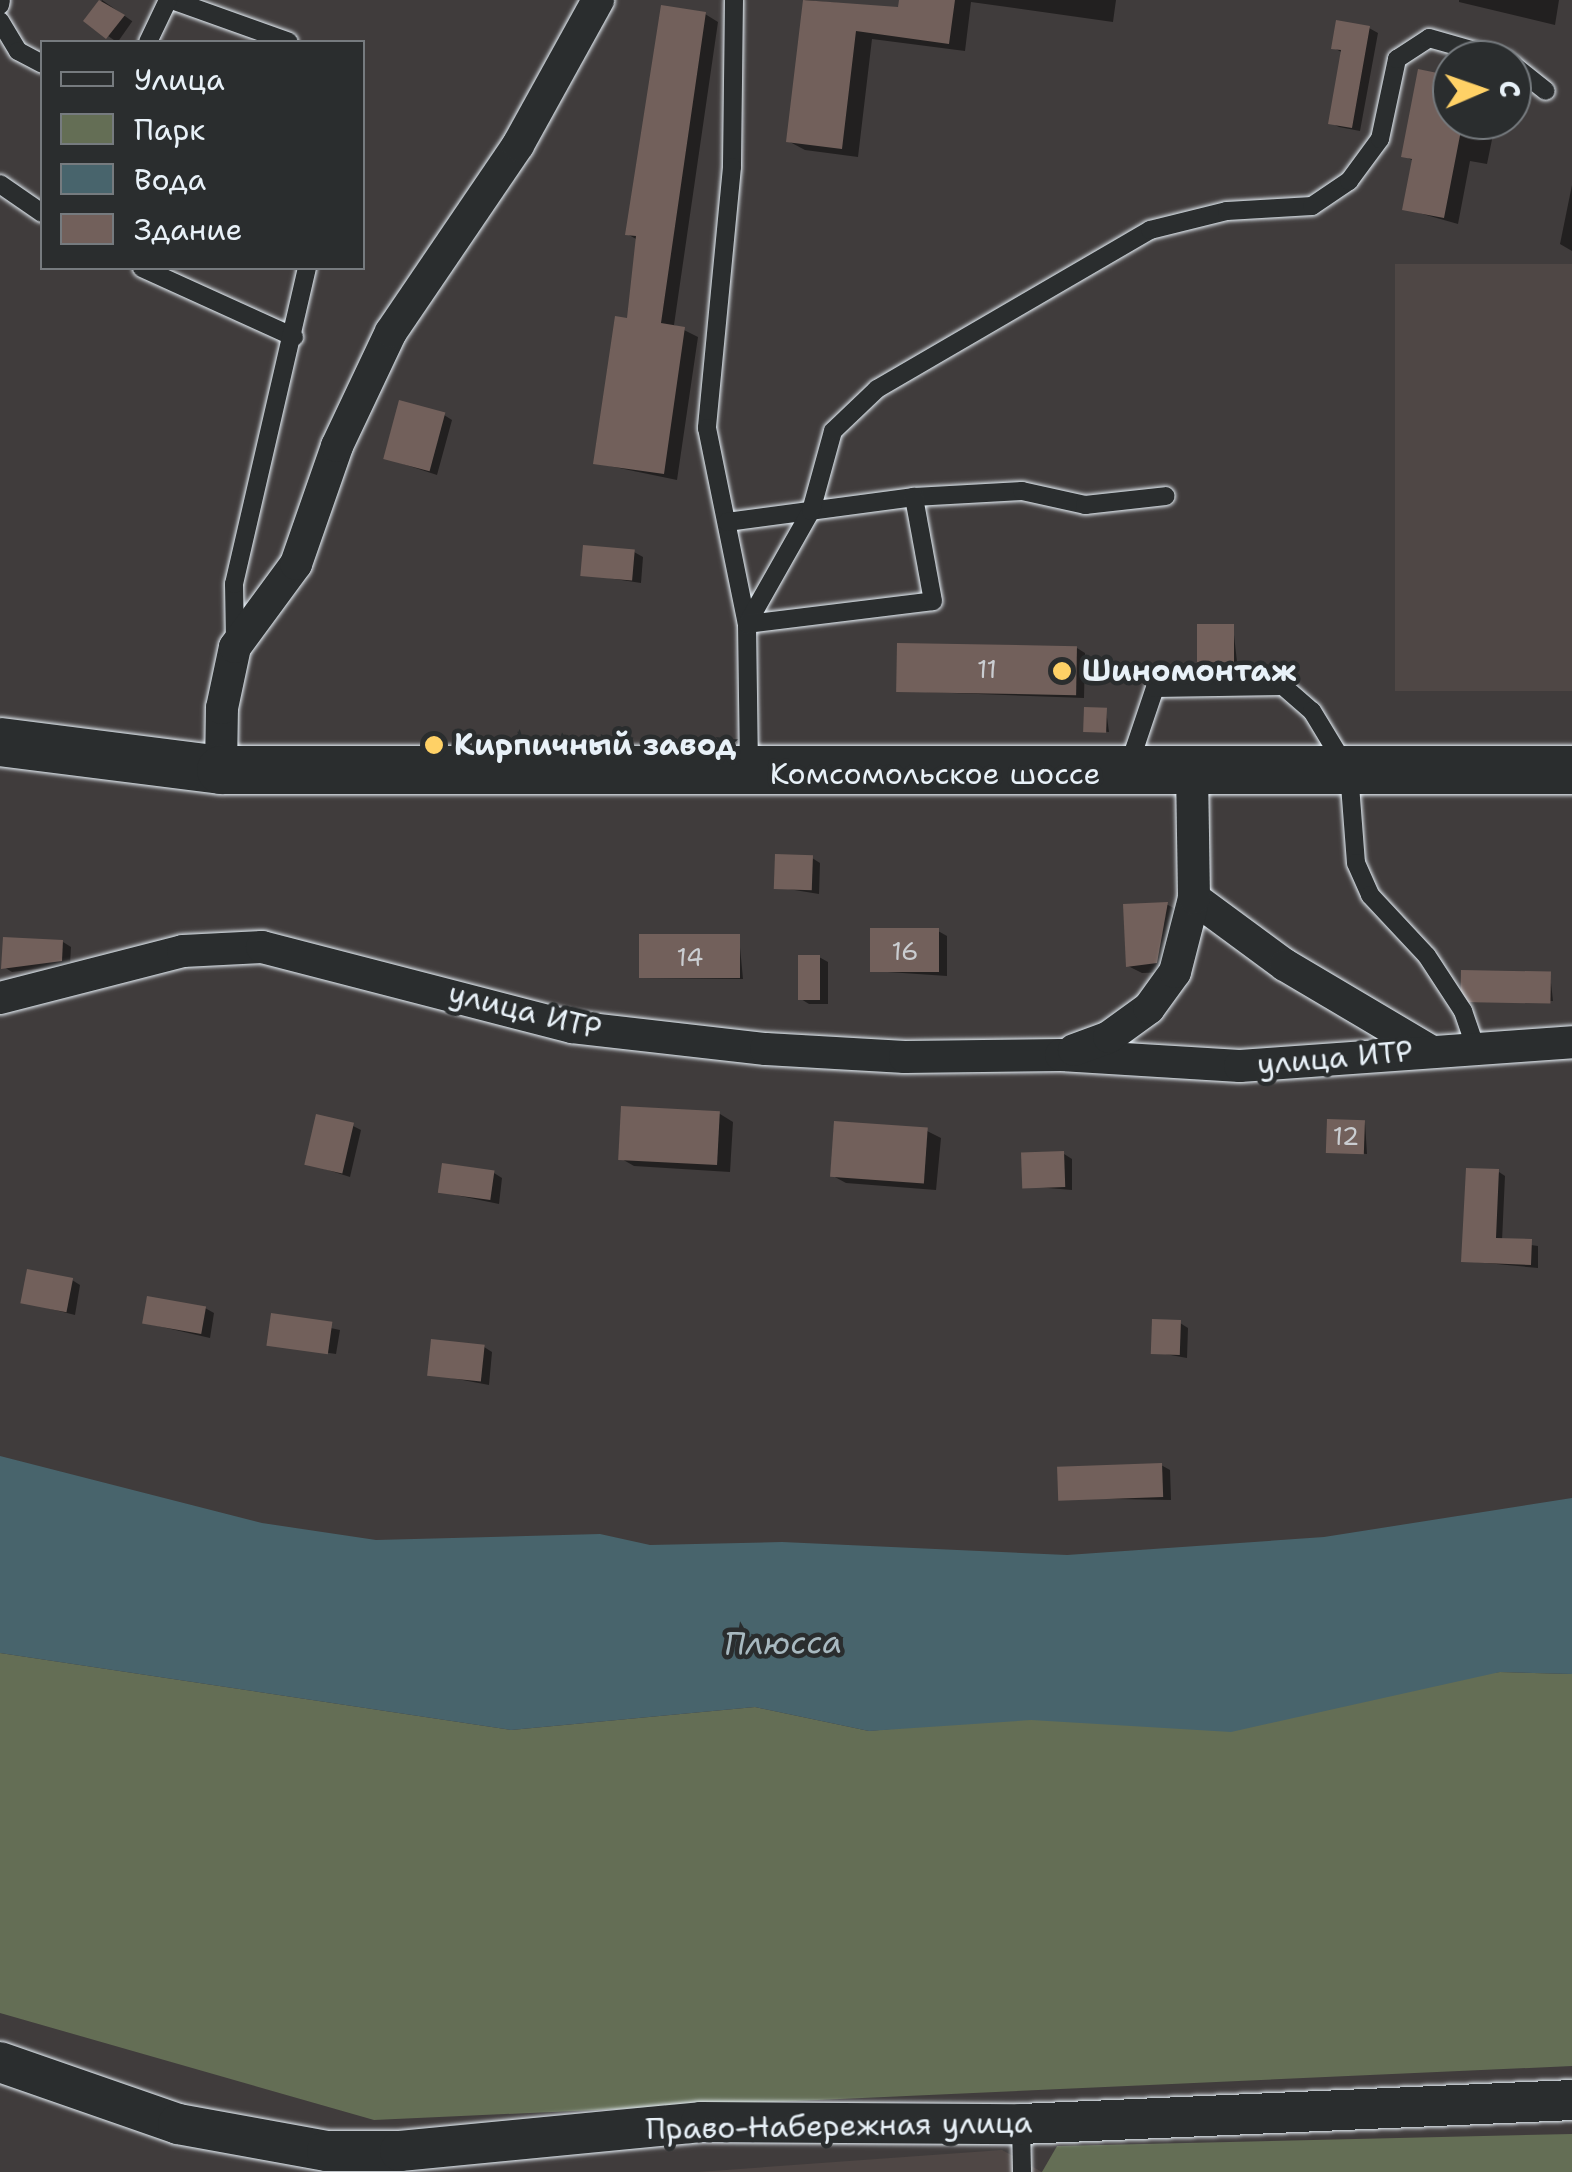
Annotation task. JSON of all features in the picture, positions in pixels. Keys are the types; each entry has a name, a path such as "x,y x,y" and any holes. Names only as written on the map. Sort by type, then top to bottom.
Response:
{"main road":[{"name":"Комсомольское шоссе","path":"0,742 220,770 749,775 1572,770"}],"street":[{"path":"220,770 222,708 235,647 296,564 337,446 391,332 518,145 590,5"},
{"path":"1192,773 1194,894"},
{"name":"улица ИТР","path":"1060,1054 1109,1037 1148,1008 1175,972 1194,894 1284,965 1430,1050"},
{"name":"улица ИТР","path":"0,998 183,952 262,948 572,1028 766,1049 906,1057 1060,1054 1240,1066 1475,1046 1572,1042"},
{"name":"Право-Набережная улица","path":"0,2062 178,2124 326,2151 400,2152 701,2122 1021,2124 1572,2100"}],"lane":[{"path":"149,40 170,0 283,40"},
{"path":"734,0 732,167 707,428 747,624 749,775"},
{"path":"0,21 18,50 40,63"},
{"path":"747,624 812,511 833,431 877,389 1150,230 1227,210 1312,206 1349,182 1380,139 1397,59 1429,38 1436,40"},
{"path":"1532,80 1546,91"},
{"path":"0,184 40,212"},
{"path":"146,270 294,337"},
{"path":"235,647 234,584 308,270"},
{"path":"727,522 914,497 1022,491 1085,505 1166,496"},
{"path":"747,624 932,601 914,497"},
{"path":"1126,774 1155,688 1283,686 1312,710 1350,772 1356,862 1370,895 1427,956 1463,1011 1475,1046"},
{"path":"1021,2124 1022,2172"}],"shaded area":[{"path":"1395,264 1572,264 1572,691 1395,691"},
{"path":"1002,2150 1042,2172 698,2172"}],"green space":[{"path":"0,1653 511,1730 755,1707 869,1731 1500,1672 1572,1674 1572,2066 374,2120 0,2013"},
{"path":"1572,2134 1572,2172 1042,2172 1057,2146"}],"water":[{"name":"Плюсса","path":"0,1456 262,1523 376,1540 600,1534 650,1545 782,1542 1067,1555 1324,1537 1572,1498 1572,1674 1500,1672 1231,1732 1031,1720 869,1731 755,1707 511,1730 0,1653"}],"building":[{"path":"99,0 125,15 106,39 83,21"},
{"path":"803,0 898,7 899,0 955,0 949,44 856,31 842,149 786,142"},
{"path":"661,5 706,12 661,323 685,327 664,474 593,464 615,316 627,318 636,236 625,235"},
{"path":"1336,20 1370,26 1352,128 1328,124 1341,50 1331,49"},
{"path":"1418,69 1432,72 1432,140 1459,140 1444,218 1402,210 1412,159 1401,157"},
{"path":"399,400 445,412 430,471 383,459"},
{"path":"583,545 635,550 632,580 580,576"},
{"path":"1197,624 1234,624 1234,662 1197,662"},
{"path":"897,643 1077,646 1076,695 896,692"},
{"path":"1084,707 1107,708 1106,733 1083,732"},
{"path":"775,854 813,855 812,890 774,889"},
{"path":"1168,902 1157,963 1126,967 1123,904"},
{"path":"870,928 939,928 939,972 870,972"},
{"path":"639,934 740,934 740,978 639,978"},
{"path":"3,937 63,940 62,961 1,969"},
{"path":"798,955 820,955 820,1000 798,1000"},
{"path":"1461,970 1551,972 1550,1004 1460,1002"},
{"path":"621,1106 720,1111 717,1165 618,1160"},
{"path":"316,1114 354,1123 342,1173 304,1165"},
{"path":"1327,1119 1365,1120 1364,1154 1326,1153"},
{"path":"834,1121 928,1128 924,1183 830,1177"},
{"path":"1064,1151 1065,1187 1022,1188 1021,1153"},
{"path":"442,1163 494,1170 490,1200 438,1193"},
{"path":"1466,1168 1499,1169 1496,1238 1532,1239 1531,1265 1461,1262"},
{"path":"27,1269 73,1278 66,1312 20,1303"},
{"path":"147,1296 206,1306 201,1334 142,1324"},
{"path":"271,1313 332,1322 328,1354 266,1346"},
{"path":"1152,1319 1181,1320 1180,1355 1151,1354"},
{"path":"431,1339 485,1345 481,1381 427,1376"},
{"path":"1162,1463 1163,1497 1058,1501 1057,1467"}],"place":[{"name":"Шиномонтаж","path":"1062,671"},
{"name":"Кирпичный завод","path":"434,745"}]}
